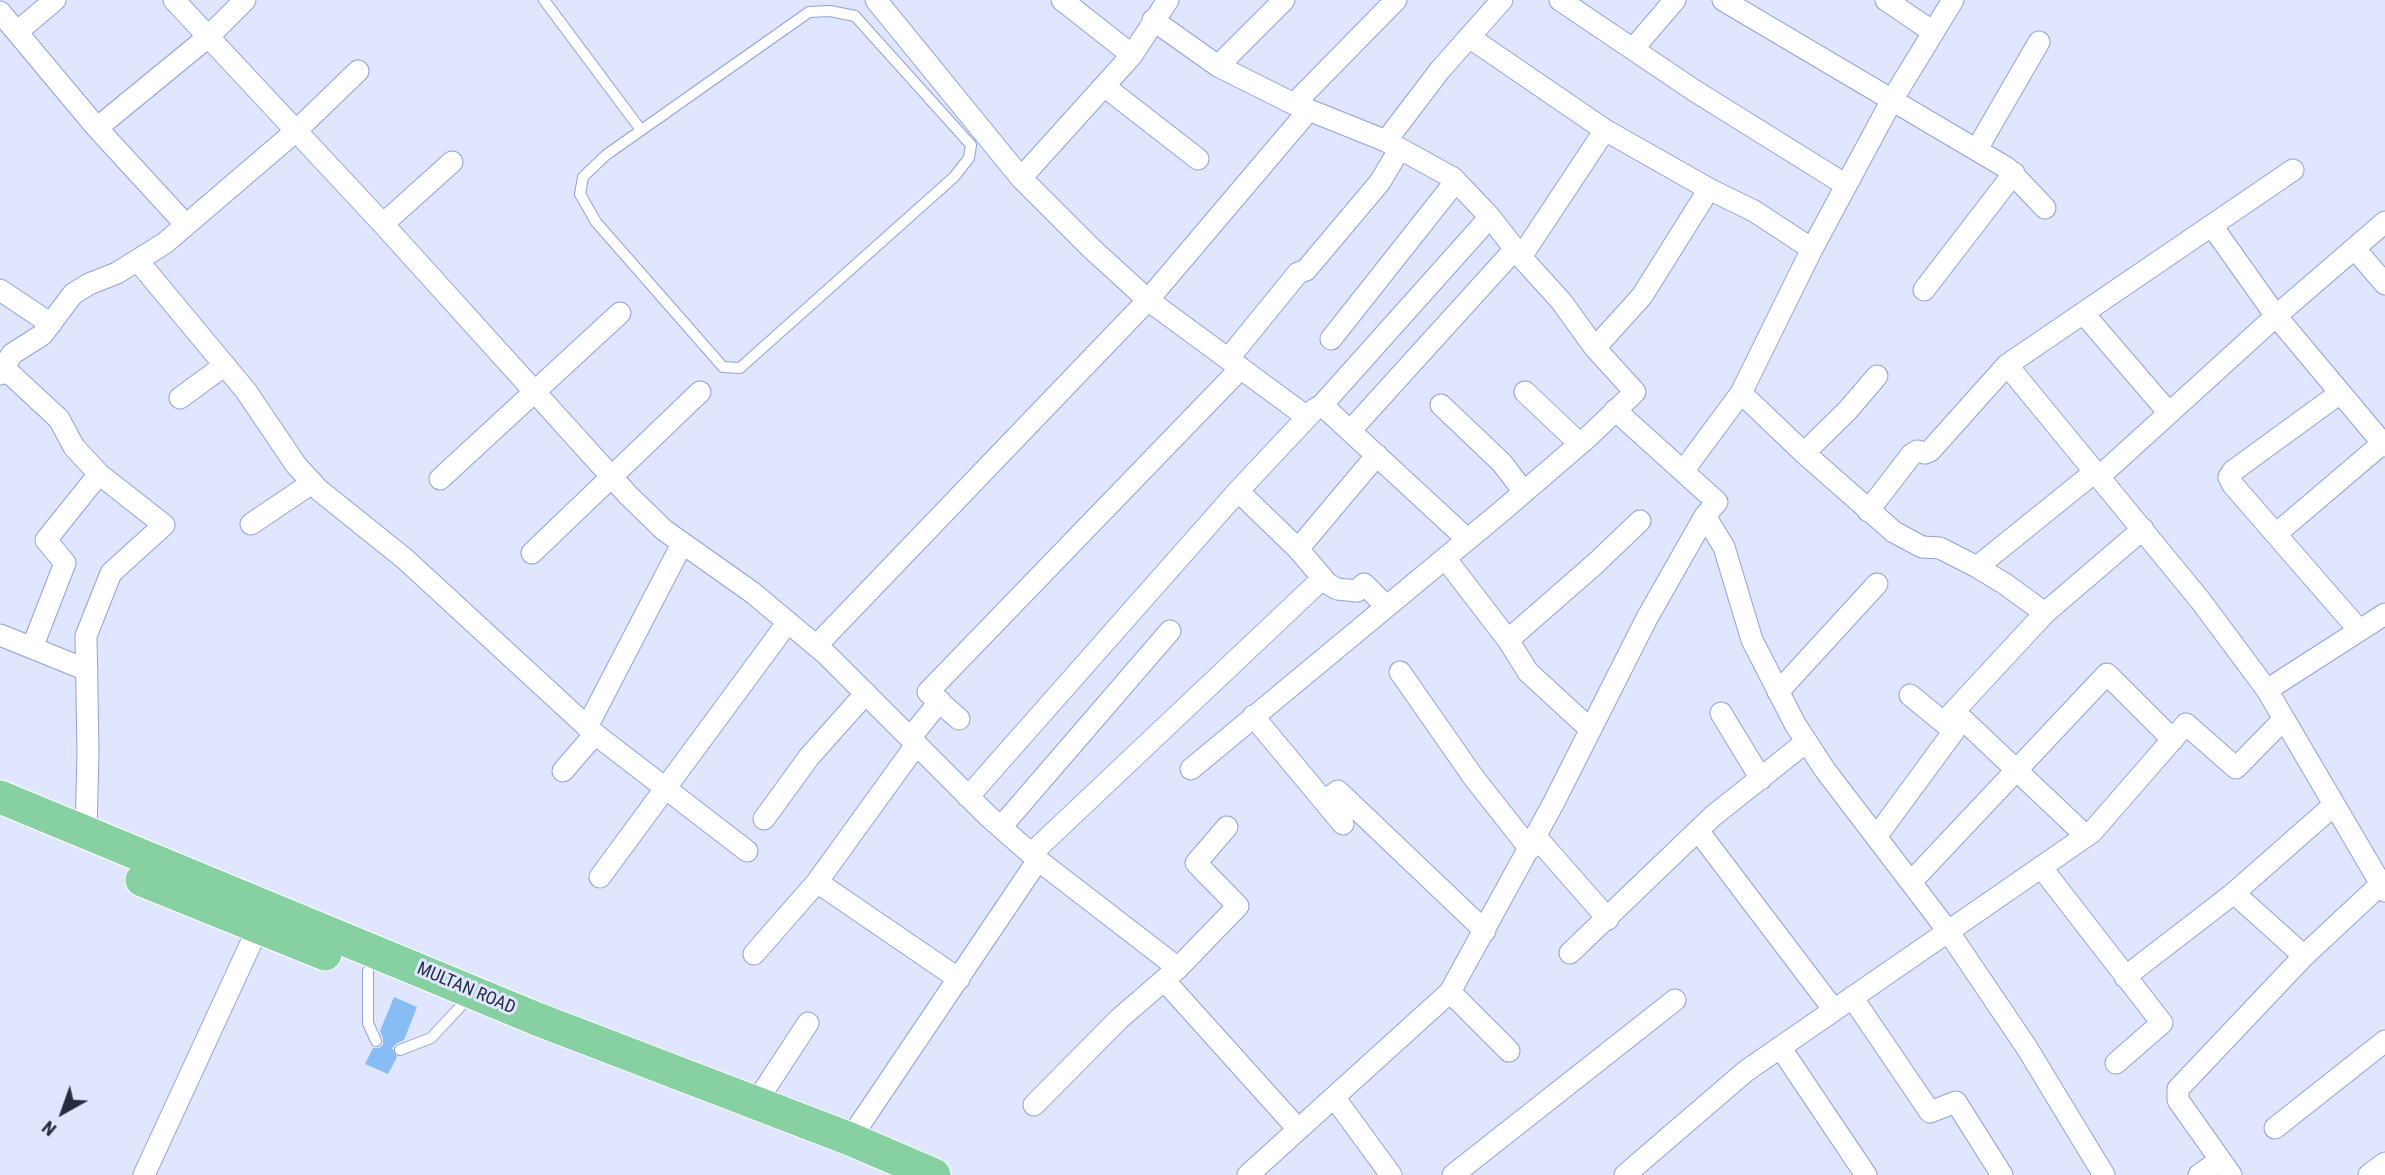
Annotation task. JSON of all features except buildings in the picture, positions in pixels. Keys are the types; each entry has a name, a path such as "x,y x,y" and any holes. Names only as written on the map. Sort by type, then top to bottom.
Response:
{"main road":[{"name":"MULTAN ROAD","path":"0,797 537,1019 850,1139 934,1175"},
{"name":"MULTAN ROAD","path":"0,821 258,928 892,1175"}],"street":[{"path":"55,0 7,27 186,225"},
{"path":"174,0 383,224 611,476 664,530 753,593 816,646 968,797 1171,974 1298,1129"},
{"path":"97,128 208,37 245,0"},
{"path":"876,0 1021,178 1092,250 1148,300 1235,364 1351,430 1467,540"},
{"path":"1062,0 1132,55"},
{"path":"1021,178 1132,55 1168,0"},
{"path":"1219,66 1284,0"},
{"path":"816,646 1148,300 1302,107 1396,0"},
{"path":"958,719 928,692 1235,364 1298,273 1306,270 1380,182 1392,146 1412,105 1502,0"},
{"path":"1560,0 1695,91 1846,185"},
{"path":"1633,49 1675,0"},
{"path":"1723,0 1977,149 2014,173 2045,208"},
{"path":"1886,0 1933,32"},
{"path":"1684,470 1741,393 1846,185 1892,100 1953,0"},
{"path":"1153,20 1219,66 1302,107 1392,146 1456,181 1561,301 1595,348 1635,391 1580,444 1524,492 1191,769"},
{"path":"1469,37 1605,130 1709,189 1754,211 1812,249"},
{"path":"1977,149 2039,42"},
{"path":"86,833 86,636 111,573 164,525 99,474 74,447 59,419 2,371 12,354 42,335 73,294 89,284 117,274 186,225 296,131 358,71"},
{"path":"1104,86 1198,159"},
{"path":"1351,430 1518,252 1605,130"},
{"path":"383,224 452,162"},
{"path":"1868,511 1912,454 1917,451 1930,451 2007,365 2293,170"},
{"path":"1924,290 2014,173"},
{"path":"1331,339 1456,181"},
{"path":"1595,348 1642,296 1709,189"},
{"path":"968,797 1238,491 1315,411 1490,217"},
{"path":"1977,567 2169,414 2276,316 2385,222"},
{"path":"2212,226 2276,316 2384,444 2276,534"},
{"path":"2355,249 2385,284"},
{"path":"138,261 246,391 296,465 312,483 405,559 591,731 747,851"},
{"path":"0,290 51,324"},
{"path":"440,480 620,313"},
{"path":"2084,314 2169,414"},
{"path":"180,398 225,365"},
{"path":"2007,365 2200,600 2267,691 2383,887 2304,956 2178,1089 2178,1100 2226,1168 2199,1175"},
{"path":"1804,453 1847,411 1877,376"},
{"path":"532,553 700,392"},
{"path":"1525,392 1580,444"},
{"path":"1741,393 1894,532 1922,547 1940,548 1977,567 2045,613"},
{"path":"2340,393 2233,471 2229,477 2359,631"},
{"path":"1441,405 1502,463 1524,492"},
{"path":"1248,1175 1450,992 1533,843 1647,618 1705,516 1717,502 1615,410"},
{"path":"1298,549 1377,455"},
{"path":"32,648 65,563 46,540 99,474"},
{"path":"251,524 312,483"},
{"path":"1238,491 1337,589 1357,591 1364,584 1386,606"},
{"path":"1705,516 1724,547 1752,640 1806,742 1948,931 2027,1048 2104,1175"},
{"path":"1508,640 1640,521"},
{"path":"1949,716 2045,613 2143,529"},
{"path":"563,771 591,731 681,544"},
{"path":"1445,558 1508,640 1528,672 1590,729"},
{"path":"850,1139 959,979 1035,857 1323,578"},
{"path":"1778,692 1877,584"},
{"path":"2267,691 2385,614"},
{"path":"600,877 788,622"},
{"path":"1001,827 1170,631"},
{"path":"0,635 87,670"},
{"path":"1400,672 1474,778 1608,919"},
{"path":"1911,882 2107,674 2173,740"},
{"path":"764,819 809,757 866,693"},
{"path":"1910,695 1949,716 2017,771 2086,836"},
{"path":"754,954 817,882 940,701"},
{"path":"1721,713 1762,779"},
{"path":"1253,716 1343,824"},
{"path":"1876,837 1954,731 1949,716"},
{"path":"1625,1175 1746,1071 2086,836 2117,806 2186,724 2236,768 2284,719"},
{"path":"1570,953 1713,816 1806,742"},
{"path":"1324,801 1338,791 1485,931"},
{"path":"2125,977 2234,893 2334,805"},
{"path":"1034,1105 1118,1019 1171,974 1238,906 1196,863 1227,827"},
{"path":"1699,832 1833,1010"},
{"path":"2041,867 2162,1023 2116,1063"},
{"path":"817,882 959,979"},
{"path":"2234,893 2304,956"},
{"path":"144,1175 258,928"},
{"path":"1450,992 1509,1051"},
{"path":"1852,997 1930,1112 1956,1102 2002,1175"},
{"path":"1453,1175 1675,1000"},
{"path":"755,1104 808,1023"},
{"path":"2275,1128 2385,1041"},
{"path":"1780,1047 1866,1175"},
{"path":"1334,1097 1391,1175"},
{"path":"2369,1175 2385,1163"}],"lane":[{"path":"544,0 641,130"},
{"path":"830,10 855,16 971,145 969,158 954,177 740,368 723,367 603,230 580,194 583,177 606,155 641,130 809,12 830,10"},
{"path":"369,971 368,1023 376,1041"},
{"path":"400,1051 431,1038 461,1006"}]}
